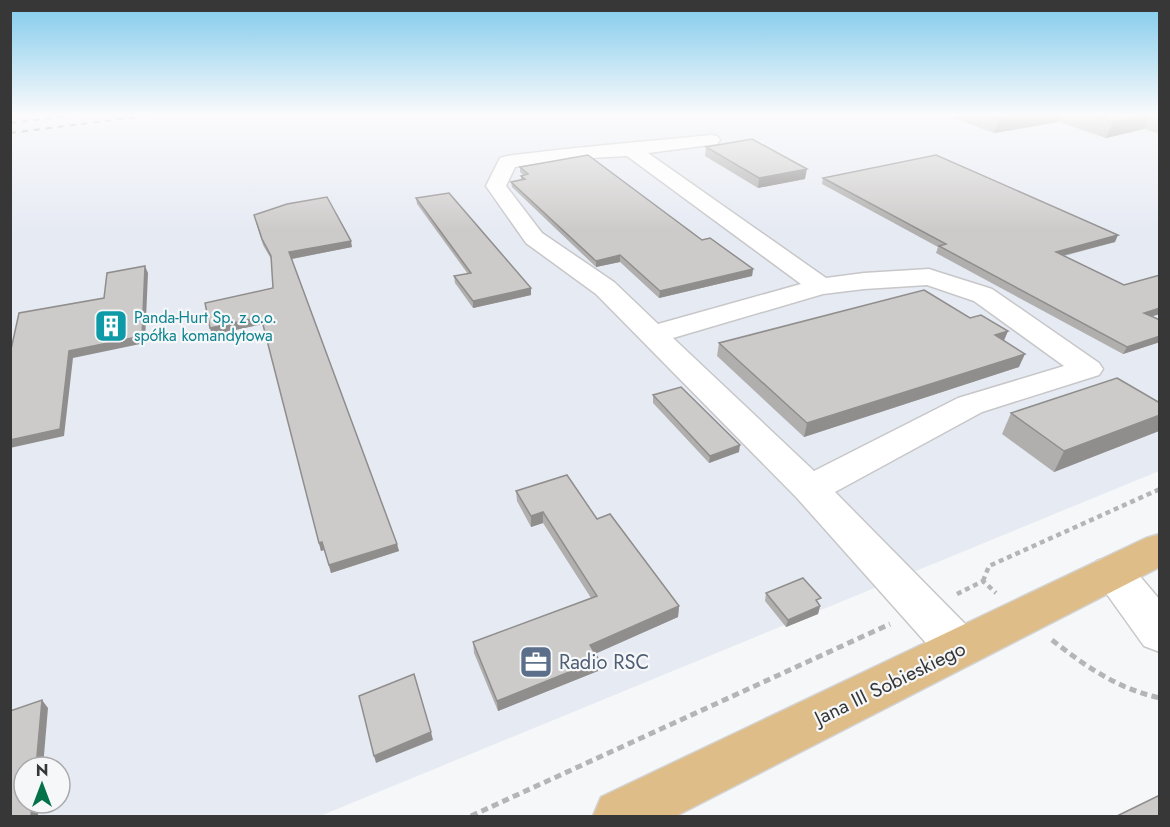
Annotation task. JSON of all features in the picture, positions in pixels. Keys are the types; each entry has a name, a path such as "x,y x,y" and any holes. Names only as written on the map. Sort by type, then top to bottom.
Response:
{"main road":[{"name":"Jana III Sobieskiego","path":"620,816 1160,549"}],"lane":[{"path":"576,153 507,162 496,186 534,238 605,288 810,489 959,648"},
{"path":"635,153 820,287"},
{"path":"651,335 820,287 864,281 929,277 983,295 1088,369 970,405 810,489"},
{"path":"1112,572 1160,633"}],"path":[{"path":"983,581 989,566 1160,489"}],"shaded area":[{"path":"10,153 1159,153 1159,471 320,816 11,816"}],"building":[{"path":"716,153 777,153 807,169 759,178"},
{"path":"588,155 702,240 710,238 753,269 660,291 620,255 596,261 511,182 525,179 521,176 528,174 520,167"},
{"path":"936,155 1118,235 1056,252 1124,285 1160,275 1160,308 1144,313 1160,320 1160,336 1127,347 939,246 946,244 823,178"},
{"path":"449,193 531,288 473,301 454,276 471,273 416,198"},
{"path":"327,197 351,241 289,252 397,544 329,565 322,542 319,543 261,317 210,328 205,303 273,288 271,256 262,239 254,215 287,204"},
{"path":"145,266 142,336 69,351 60,429 10,440 10,354 19,313 104,298 107,273"},
{"path":"924,290 970,318 981,315 1008,331 995,335 1025,354 807,423 719,343"},
{"path":"1117,378 1160,403 1160,415 1064,451 1011,413"},
{"path":"681,387 740,445 710,456 653,395"},
{"path":"567,475 597,519 610,514 679,606 590,645 599,660 497,701 473,642 597,596 543,512 531,516 516,491"},
{"path":"803,578 821,598 816,600 820,606 788,620 766,593"},
{"path":"414,674 431,732 374,756 359,696"},
{"path":"42,700 37,755 12,755 12,815 31,816 10,816 10,711"},
{"path":"1160,795 1160,816 1117,816"}],"place":[{"name":"Panda-Hurt Sp. z o.o. spółka komandytowa","path":"111,326"},
{"name":"Radio RSC","path":"536,662"}]}
